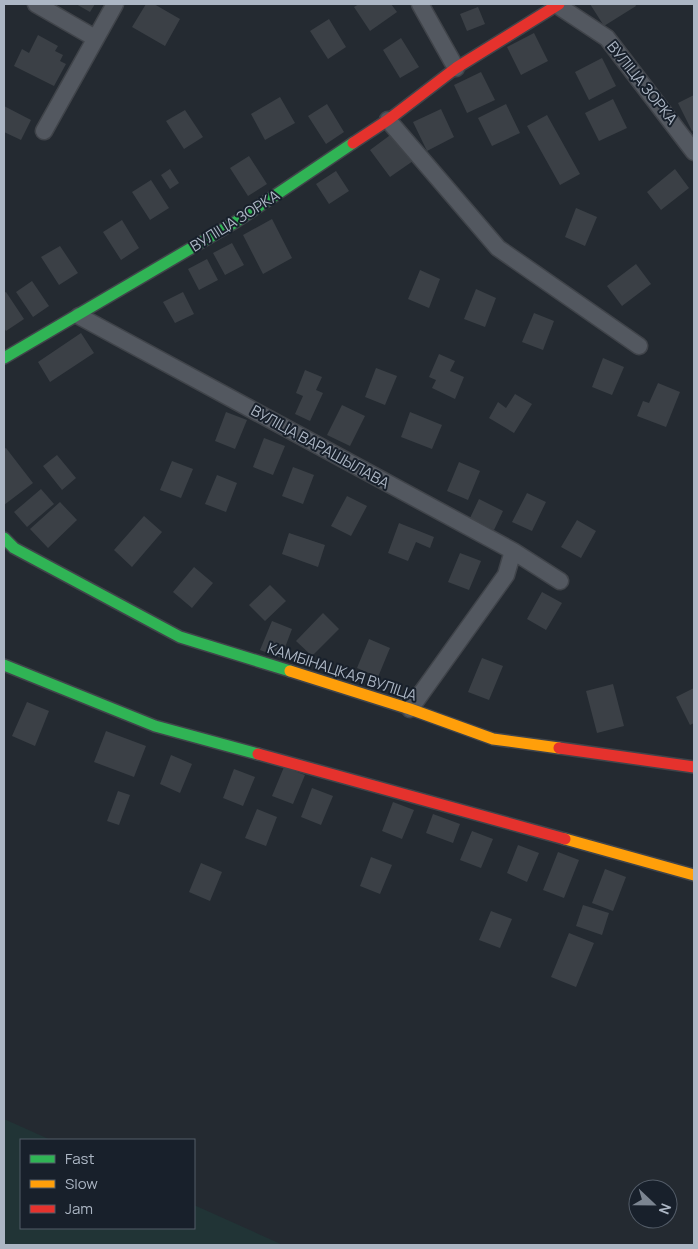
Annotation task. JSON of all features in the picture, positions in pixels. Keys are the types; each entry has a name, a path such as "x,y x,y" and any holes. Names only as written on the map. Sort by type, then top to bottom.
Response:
{"street":[{"path":"36,4 95,38"},
{"path":"44,131 114,4"},
{"path":"420,4 456,68"},
{"name":"ВУЛІЦА ЗОРКА","path":"4,358 80,316 234,223 388,120 456,68 558,4 607,38 694,152"},
{"path":"388,120 498,248 639,346"},
{"name":"ВУЛІЦА ВАРАШЫЛАВА","path":"80,316 513,552 560,581"},
{"name":"КАМБІНАЦКАЯ ВУЛІЦА","path":"4,538 14,548 180,637 410,709 493,739 694,767"},
{"path":"410,709 506,575 513,552"},
{"path":"4,665 155,726 694,875"}],"shaded area":[{"path":"4,1119 49,1139 20,1139 20,1229 195,1229 195,1205 283,1245 4,1245"}],"building":[{"path":"76,4 95,4 90,12"},
{"path":"146,4 154,4 180,19 165,46 132,27"},
{"path":"359,4 391,4 397,12 370,31 354,7"},
{"path":"590,4 635,4 636,6 604,26"},
{"path":"478,7 485,24 467,31 460,14"},
{"path":"329,19 346,47 328,59 310,31"},
{"path":"534,33 548,61 521,75 507,47"},
{"path":"38,35 58,46 55,51 63,55 60,61 66,64 54,86 14,66 22,49 29,53"},
{"path":"401,38 419,67 400,78 383,50"},
{"path":"602,58 616,86 589,100 575,72"},
{"path":"481,72 495,100 467,113 454,85"},
{"path":"694,95 694,130 692,131 678,103"},
{"path":"280,97 295,123 265,140 251,114"},
{"path":"613,99 627,128 599,141 585,113"},
{"path":"327,104 344,132 326,144 308,116"},
{"path":"506,104 520,133 492,146 478,118"},
{"path":"4,106 31,120 21,140 4,132"},
{"path":"441,109 454,137 427,151 413,122"},
{"path":"185,110 203,137 184,149 166,121"},
{"path":"547,115 580,174 560,185 527,126"},
{"path":"393,133 413,161 390,177 370,150"},
{"path":"249,156 267,184 248,196 230,168"},
{"path":"170,169 179,183 170,189 161,175"},
{"path":"675,169 689,188 661,210 647,192"},
{"path":"336,171 349,191 329,204 316,184"},
{"path":"151,180 169,208 150,220 132,192"},
{"path":"576,208 597,217 585,246 565,237"},
{"path":"272,219 292,258 263,274 243,235"},
{"path":"122,220 139,248 121,260 103,232"},
{"path":"232,243 244,265 225,275 213,253"},
{"path":"60,246 78,273 59,285 41,257"},
{"path":"207,259 218,280 199,290 188,269"},
{"path":"636,264 651,284 622,306 607,286"},
{"path":"420,270 440,279 429,308 408,299"},
{"path":"32,281 49,306 33,317 16,292"},
{"path":"476,289 496,298 485,327 464,319"},
{"path":"6,292 24,319 6,331 4,328 4,293"},
{"path":"183,292 194,314 175,323 163,302"},
{"path":"534,313 554,321 543,350 522,342"},
{"path":"81,333 94,353 50,382 38,362"},
{"path":"439,354 455,361 450,371 464,377 455,399 432,388 436,380 429,377"},
{"path":"603,358 624,367 612,395 592,387"},
{"path":"376,368 397,376 385,405 365,397"},
{"path":"305,370 322,377 316,390 323,393 310,421 295,414 303,396 296,393"},
{"path":"658,383 680,392 666,427 637,416 643,401 649,403"},
{"path":"515,394 532,404 514,433 489,418 498,402 506,408"},
{"path":"342,405 365,416 350,446 327,435"},
{"path":"226,412 247,420 235,449 215,441"},
{"path":"410,412 442,425 432,449 401,437"},
{"path":"264,438 285,446 273,475 253,467"},
{"path":"6,448 33,483 4,505 4,449"},
{"path":"57,455 76,478 62,490 43,466"},
{"path":"172,461 193,469 181,498 160,490"},
{"path":"459,462 480,471 468,500 447,491"},
{"path":"293,467 314,475 303,504 282,496"},
{"path":"217,475 237,483 226,512 205,504"},
{"path":"41,489 54,504 27,527 14,512"},
{"path":"527,493 546,502 532,531 512,522"},
{"path":"347,496 367,506 351,536 331,526"},
{"path":"479,499 503,511 494,530 470,518"},
{"path":"60,502 77,520 48,548 30,529"},
{"path":"144,516 162,532 132,567 114,550"},
{"path":"577,520 596,531 581,558 561,547"},
{"path":"399,523 434,537 430,548 416,542 408,561 388,553"},
{"path":"289,533 325,545 318,567 282,554"},
{"path":"460,553 481,561 469,590 448,582"},
{"path":"194,567 213,583 192,608 173,592"},
{"path":"270,585 286,601 265,621 249,605"},
{"path":"542,592 562,603 546,630 527,619"},
{"path":"323,613 339,629 312,656 296,641"},
{"path":"272,621 292,629 281,658 260,650"},
{"path":"369,639 390,648 378,677 357,668"},
{"path":"482,658 503,666 489,700 468,692"},
{"path":"613,684 624,726 597,733 586,691"},
{"path":"694,688 694,723 690,725 676,697"},
{"path":"27,702 49,711 35,746 12,736"},
{"path":"106,731 146,746 134,777 94,762"},
{"path":"171,755 192,764 180,793 160,784"},
{"path":"284,767 305,775 293,804 272,796"},
{"path":"234,769 255,777 243,806 223,798"},
{"path":"312,788 333,796 321,825 301,817"},
{"path":"118,791 130,795 119,825 107,821"},
{"path":"393,802 414,810 402,839 382,831"},
{"path":"257,809 277,817 266,846 245,838"},
{"path":"433,814 460,824 453,843 426,833"},
{"path":"472,831 493,839 481,868 460,860"},
{"path":"518,845 539,853 527,882 507,873"},
{"path":"558,852 579,860 564,898 543,890"},
{"path":"371,857 392,865 380,894 360,886"},
{"path":"201,863 222,872 210,901 189,892"},
{"path":"605,869 626,877 613,911 592,903"},
{"path":"583,905 609,913 602,935 576,926"},
{"path":"491,911 512,919 500,948 479,940"},
{"path":"569,933 594,943 576,987 551,977"}],"traffic: fast":[{"path":"4,358 234,223 353,143"},
{"path":"4,538 14,548 180,637 290,671"},
{"path":"4,665 155,726 258,754"}],"traffic: slow":[{"path":"290,671 410,709 493,739 559,748"},
{"path":"565,839 694,875"}],"traffic: jam":[{"path":"353,143 388,120 456,68 559,4"},
{"path":"559,748 694,767"},
{"path":"258,754 565,839"}]}
